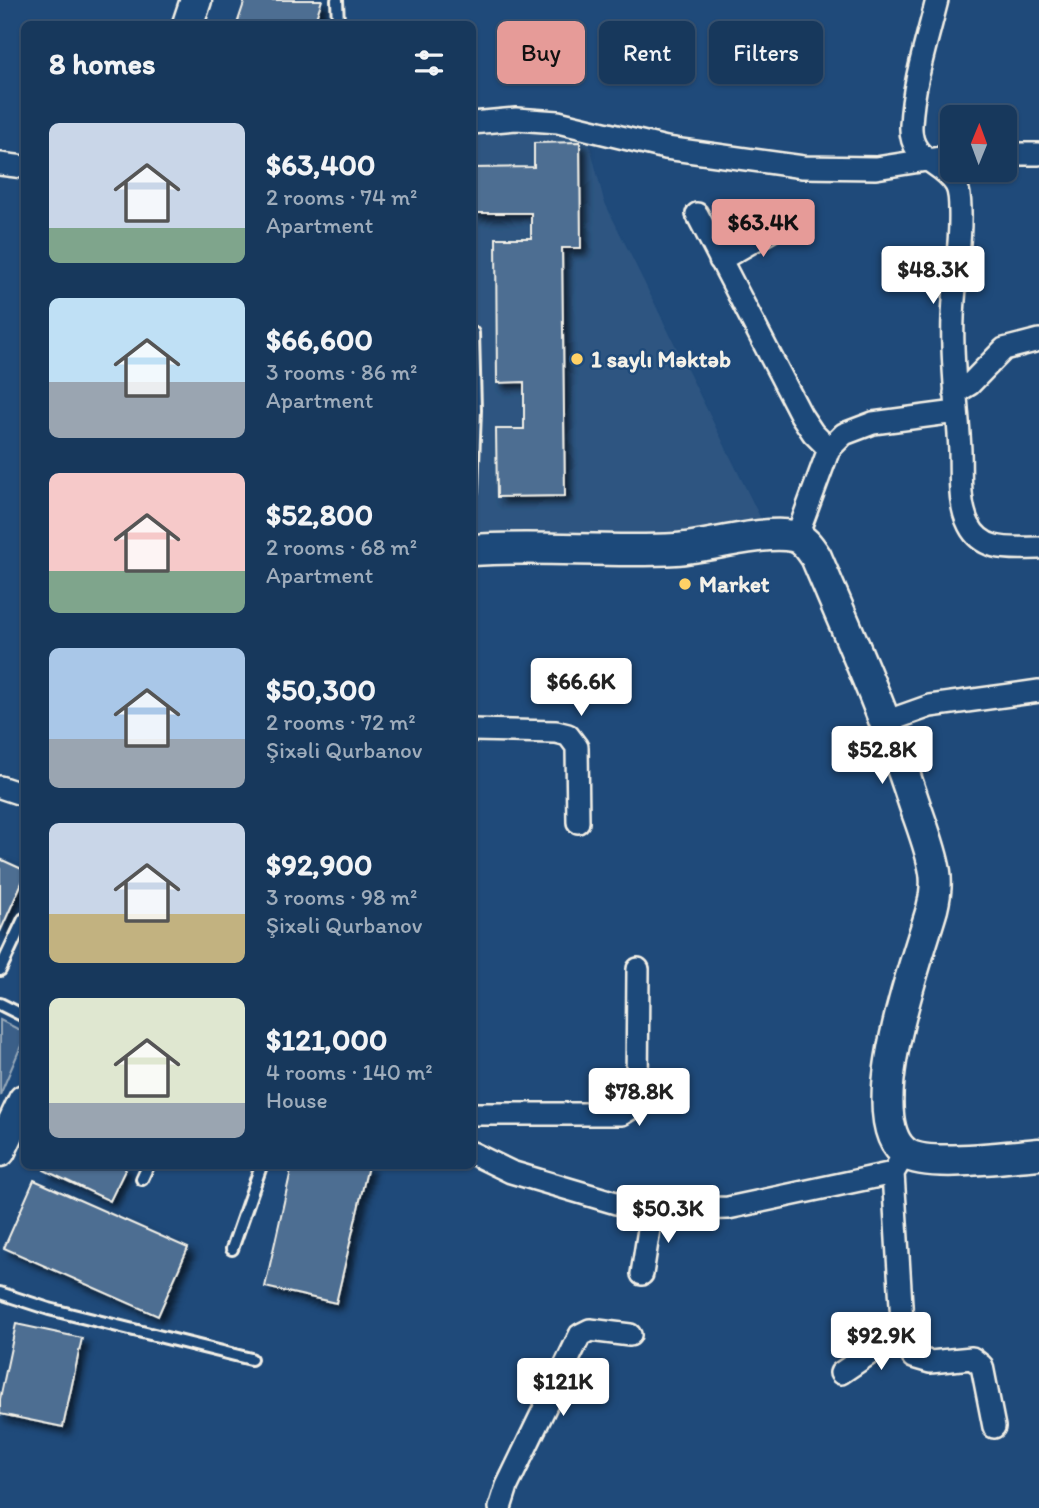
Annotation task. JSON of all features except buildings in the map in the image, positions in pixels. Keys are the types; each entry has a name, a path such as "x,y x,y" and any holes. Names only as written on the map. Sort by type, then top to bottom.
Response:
{"street":[{"path":"188,21 196,0"},
{"path":"937,0 919,74 910,127 913,143 925,160 948,174 958,187 960,213 953,321 963,506 967,522 976,537 989,545 1001,549 1039,548"},
{"path":"476,123 516,119 558,122 666,148 803,167 876,168 940,158"},
{"path":"1017,154 1039,154"},
{"path":"0,164 21,167"},
{"path":"697,214 801,415 813,433 829,449"},
{"path":"720,260 785,223"},
{"path":"797,536 829,449 844,435 873,423 956,402 1004,349 1039,340"},
{"path":"476,550 508,547 661,550 695,548 780,534 797,536 816,556 885,722 909,787 935,874 936,894 892,1046 887,1076 891,1128 899,1163 903,1338 913,1357 930,1362 972,1358 982,1366 994,1427"},
{"path":"885,722 930,706 1039,691"},
{"path":"476,730 568,734 577,747 578,822"},
{"path":"0,787 21,794"},
{"path":"476,1114 622,1114 633,1107 637,1091 638,969"},
{"path":"0,1151 21,1106"},
{"path":"476,1155 512,1172 616,1203 652,1210 728,1208 918,1158 936,1161 1039,1154"},
{"path":"642,1274 652,1210"},
{"path":"500,1508 507,1486 580,1335 590,1330 630,1335"},
{"path":"841,1373 873,1352 903,1338"}],"lane":[{"path":"337,0 338,21"},
{"path":"0,970 21,925"},
{"path":"0,1004 21,1014"},
{"path":"142,1179 147,1169"},
{"path":"232,1249 260,1169"},
{"path":"0,1293 49,1309 251,1359"}],"shaded area":[{"name":"1 saylı Məktəb","path":"534,131 588,138 604,201 760,517 725,530 659,535 476,536 476,137"},
{"path":"0,1020 21,1030 21,1046 0,1095"}],"place":[{"name":"1 saylı Məktəb","path":"577,359"},
{"name":"Market","path":"685,584"}]}
